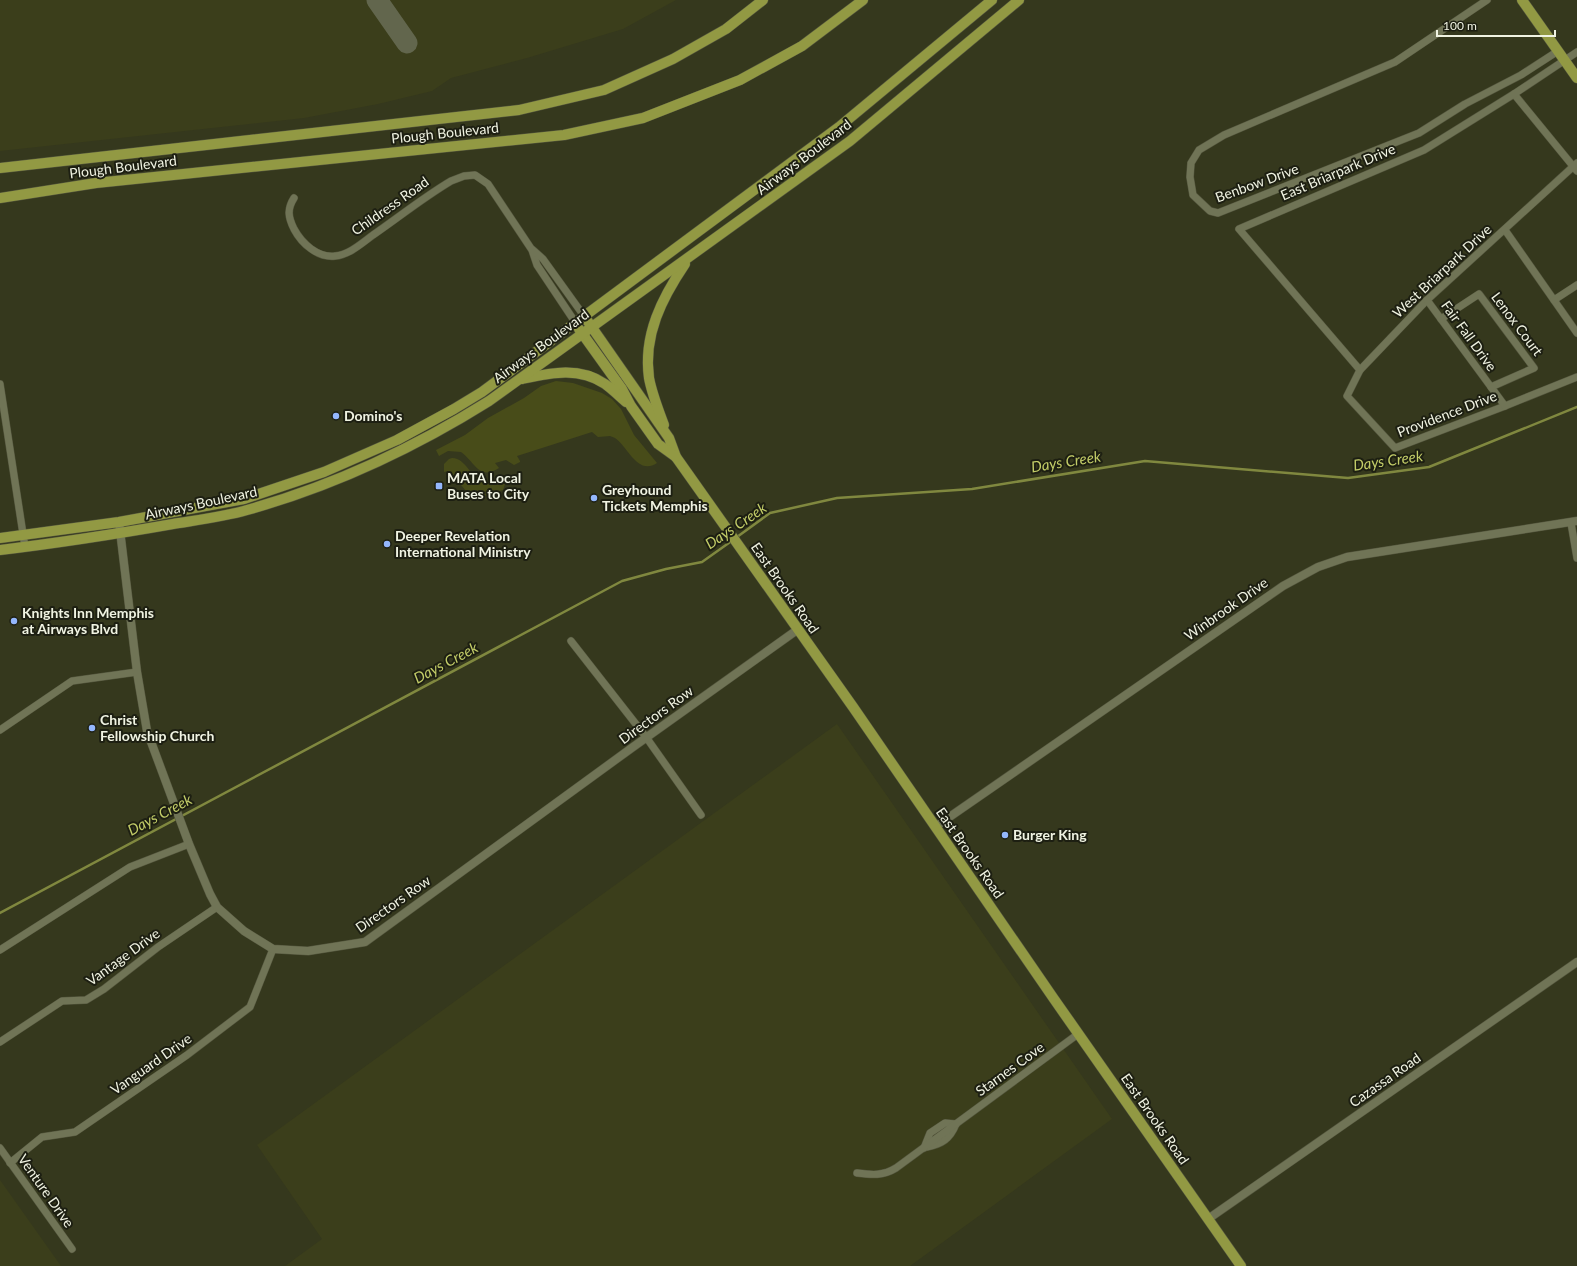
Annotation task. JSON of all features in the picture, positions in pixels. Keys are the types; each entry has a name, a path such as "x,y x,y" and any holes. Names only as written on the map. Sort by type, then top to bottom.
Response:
{"main road":[{"name":"Plough Boulevard","path":"0,168 519,110 604,90 673,59 726,29 763,0"},
{"name":"Plough Boulevard","path":"2,197 96,183 564,135 643,118 740,80 802,46 862,0"},
{"name":"Airways Boulevard","path":"0,538 119,522 244,499 320,473 397,440 472,398 584,316 839,127 992,0"},
{"name":"Airways Boulevard","path":"0,550 121,533 247,510 329,483 402,450 478,408 850,141 1019,0"},
{"path":"1522,0 1577,78"},
{"path":"669,438 652,388 648,362 649,347 655,318 669,287 689,258"},
{"name":"East Brooks Road","path":"584,316 669,438 676,457 797,630 853,707 1078,1034 1241,1266"},
{"name":"East Brooks Road","path":"575,322 658,444 676,457"},
{"path":"518,380 558,372 580,373 606,384 631,406"},
{"path":"472,398 478,408"}],"street":[{"name":"Benbow Drive","path":"1487,0 1395,62 1224,135 1199,150 1191,163 1190,177 1193,195 1210,211 1218,213 1419,134 1465,104 1521,75 1558,51"},
{"name":"East Briarpark Drive","path":"1360,370 1239,229 1424,150 1566,61 1577,52"},
{"path":"1514,94 1576,166"},
{"name":"West Briarpark Drive","path":"1360,370 1427,300 1576,166"},
{"name":"East Brooks Road","path":"475,175 488,184 532,250 537,265 575,322"},
{"name":"Childress Road","path":"294,198 288,211 292,226 302,242 321,254 337,256 350,250 441,186 458,178 475,175"},
{"path":"1505,230 1577,333"},
{"name":"East Brooks Road","path":"532,250 544,260 584,316"},
{"path":"1554,300 1577,285"},
{"name":"Lenox Court","path":"1441,319 1479,294 1534,368 1491,387"},
{"name":"Fair Fall Drive","path":"1427,300 1505,406"},
{"name":"Providence Drive","path":"1360,370 1347,396 1395,448 1577,377"},
{"path":"0,384 25,547"},
{"name":"Directors Row","path":"119,522 137,672 147,731 189,844 217,907 244,931 273,948 308,950 365,942 797,630"},
{"path":"1574,522 1577,558"},
{"name":"Winbrook Drive","path":"935,827 1283,586 1318,567 1348,557 1574,522"},
{"path":"571,641 646,738 701,815"},
{"path":"0,730 72,681 137,672"},
{"path":"0,950 130,867 189,844"},
{"name":"Vantage Drive","path":"0,1042 62,1001 86,1000 104,989 158,948 217,907"},
{"name":"Vanguard Drive","path":"10,1163 42,1137 75,1132 187,1056 250,1007 273,948"},
{"name":"Cazassa Road","path":"1208,1220 1577,962"},
{"name":"Starnes Cove","path":"857,1173 870,1175 888,1173 924,1148 937,1145 945,1140 952,1134 956,1124 1078,1034"},
{"name":"Starnes Cove","path":"924,1148 930,1133 945,1123 956,1124"},
{"name":"Venture Drive","path":"0,1148 72,1249"}],"shaded area":[{"path":"0,0 676,0 623,29 527,58 451,78 432,91 378,104 304,118 0,151"},
{"path":"556,381 573,383 602,393 612,399 621,409 634,435 657,463 650,466 644,466 634,459 615,438 610,436 598,437 592,432 517,456 520,462 514,465 506,460 495,463 499,468 487,472 478,469 461,452 448,451 439,456 436,450 465,435 488,418 524,398 541,386"},
{"path":"452,458 461,461 476,477 481,480 488,481 502,478 502,483 505,484 503,490 473,499 449,471 444,472 444,464"},
{"path":"837,724 1112,1119 910,1266 285,1266 322,1239 257,1145"},
{"path":"0,1180 61,1266 0,1266"}],"waterway":[{"name":"Days Creek","path":"737,537 770,513 837,498 972,489 1145,461 1348,478 1429,467 1577,407"},
{"name":"Days Creek","path":"0,913 622,581 666,569 702,562 733,540"}],"taxiway":[{"path":"377,0 407,43"}],"place":[{"name":"Domino's","path":"336,416"},
{"name":"MATA Local Buses to City","path":"439,486"},
{"name":"Greyhound Tickets Memphis","path":"594,498"},
{"name":"Deeper Revelation International Ministry","path":"387,544"},
{"name":"Knights Inn Memphis at Airways Blvd","path":"14,621"},
{"name":"Christ Fellowship Church","path":"92,728"},
{"name":"Burger King","path":"1005,835"}]}
